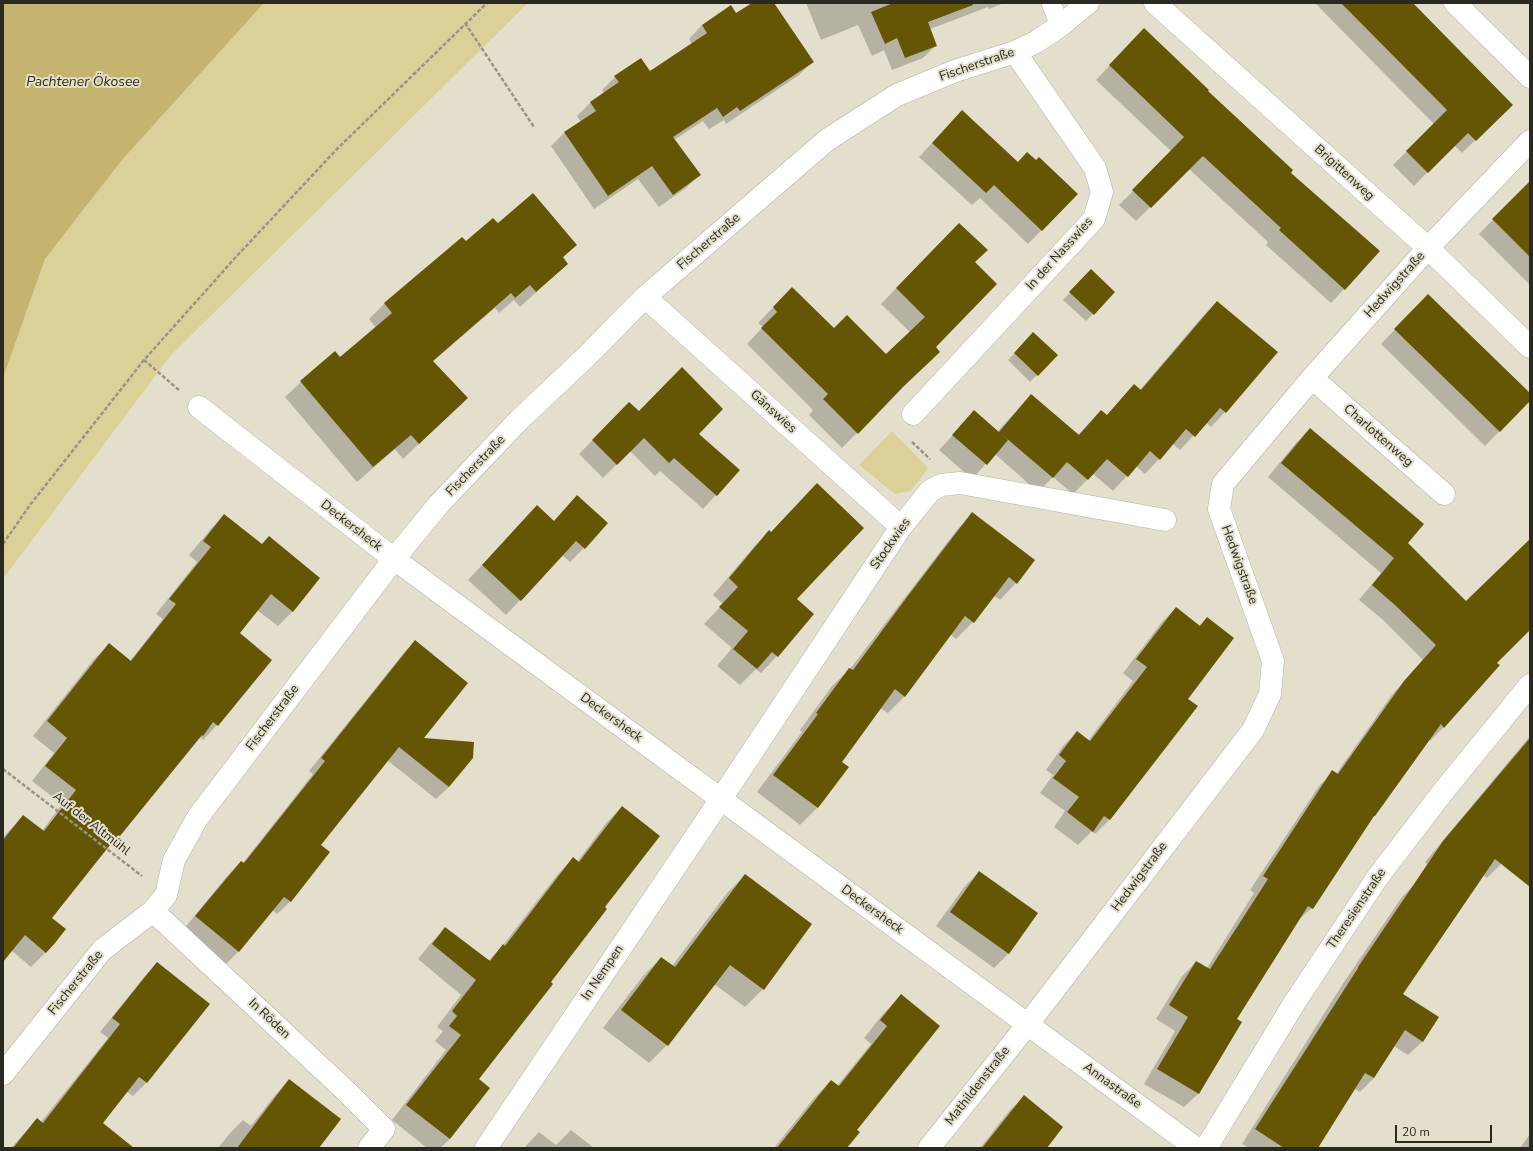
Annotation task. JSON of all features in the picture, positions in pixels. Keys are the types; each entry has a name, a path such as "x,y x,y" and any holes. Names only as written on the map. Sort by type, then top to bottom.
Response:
{"street":[{"name":"Fischerstraße","path":"3,1074 102,950 160,903 174,860 198,817 394,559 439,504 519,420 587,356 645,297 827,140 898,95 955,71 1015,52 1036,42 1060,26 1088,3"},
{"name":"Brigittenweg","path":"1155,3 1428,248 1530,347"},
{"path":"1455,3 1530,77"},
{"name":"In der Nasswies","path":"913,414 1094,219 1102,192 1095,168 1015,52"},
{"name":"Hedwigstraße","path":"1028,1024 1253,730 1270,694 1273,661 1219,509 1223,484 1312,378 1428,248 1530,141"},
{"name":"Gänswies","path":"645,297 901,527"},
{"name":"Charlottenweg","path":"1312,378 1444,494"},
{"name":"Deckersheck","path":"199,407 394,559 1028,1024"},
{"path":"941,484 960,483 1165,520"},
{"name":"Stockwies","path":"721,799 901,527 930,491 941,484"},
{"name":"Theresienstraße","path":"1206,1148 1295,1002 1377,878 1442,793 1530,685"},
{"name":"In Nempen","path":"486,1148 721,799"},
{"name":"In Röden","path":"160,903 384,1128 369,1148"},
{"name":"Mathildenstraße","path":"929,1148 1028,1024"},
{"name":"Annastraße","path":"1028,1024 1196,1148"}],"lane":[{"path":"1051,3 1060,26"}],"path":[{"path":"3,544 30,505 144,360 235,258 337,149 487,3"},
{"path":"465,23 534,127"},
{"path":"144,360 180,390"},
{"path":"913,414 905,435 934,462 941,484"},
{"name":"Auf der Altmühl","path":"3,768 160,903"}],"shaded area":[{"path":"264,3 528,3 171,355 3,579 3,378 45,259 122,160"},
{"path":"892,431 928,468 911,491 895,494 859,465"}],"water":[{"name":"Pachtener Ökosee","path":"3,3 264,3 122,160 45,259 3,378"}],"building":[{"path":"752,3 774,3 814,62 740,111 737,107 723,117 717,108 673,137 701,175 673,195 652,166 608,196 564,132 596,111 590,102 619,82 614,76 641,58 650,71 707,33 702,25 731,5 736,13"},
{"path":"893,3 973,3 973,5 928,22 937,46 905,58 897,38 885,44 871,12"},
{"path":"1341,3 1413,3 1513,105 1476,141 1468,133 1428,173 1406,151 1447,110"},
{"path":"1144,28 1209,90 1208,91 1293,170 1291,173 1380,251 1345,290 1279,230 1281,228 1203,156 1151,208 1132,190 1184,137 1109,65"},
{"path":"962,110 1018,162 1027,152 1036,160 1039,157 1078,194 1042,231 994,185 986,193 932,143"},
{"path":"1530,181 1530,257 1492,219"},
{"path":"533,193 577,245 563,257 568,264 536,292 530,285 515,298 511,293 433,361 468,398 419,444 411,435 373,467 300,381 335,351 340,357 392,313 384,303 462,237 466,241 493,218 498,223"},
{"path":"959,223 988,250 975,262 997,284 936,347 940,352 903,387 858,434 823,399 828,394 761,328 777,312 773,307 792,287 834,328 847,315 886,354 925,317 896,288"},
{"path":"1091,269 1115,292 1094,315 1069,292"},
{"path":"1428,294 1530,393 1530,401 1500,432 1394,329"},
{"path":"1217,301 1278,352 1226,413 1220,408 1195,437 1186,429 1160,460 1150,451 1128,477 1107,459 1088,480 1067,462 1053,478 999,432 1031,394 1079,435 1101,410 1107,415 1134,384 1141,390"},
{"path":"1033,332 1058,355 1038,376 1014,353"},
{"path":"682,367 723,409 699,434 740,470 717,496 674,458 669,463 644,438 617,465 592,440 629,402 639,411"},
{"path":"974,410 1008,440 987,465 952,435"},
{"path":"1310,428 1424,524 1408,543 1466,601 1530,539 1530,630 1497,663 1500,665 1444,728 1441,724 1374,816 1313,909 1308,906 1237,1019 1242,1022 1199,1094 1157,1069 1188,1017 1169,1005 1196,961 1210,969 1268,879 1263,876 1332,770 1338,774 1404,681 1436,645 1372,585 1394,558 1281,463"},
{"path":"817,483 864,528 797,599 814,614 778,657 772,652 757,669 733,649 748,631 719,607 738,587 729,578 769,530 771,532"},
{"path":"577,495 608,523 585,549 576,541 521,601 482,565 537,505 554,521"},
{"path":"972,512 1035,560 1017,584 1009,577 974,623 965,616 905,697 895,689 842,762 849,767 818,808 773,775 818,714 816,713 849,668 853,670"},
{"path":"224,514 262,544 269,536 320,578 293,612 271,594 240,633 272,660 218,726 213,722 120,836 118,835 52,918 66,929 55,943 46,953 25,935 3,962 3,840 23,815 44,831 76,790 45,766 67,738 47,721 109,643 131,661 176,604 169,599 211,547 203,541"},
{"path":"1176,607 1200,626 1207,617 1234,638 1188,699 1198,706 1110,820 1104,816 1093,832 1067,812 1079,797 1053,778 1066,761 1059,755 1077,731 1090,741 1147,667 1136,659"},
{"path":"415,640 468,683 424,738 474,742 473,758 449,787 399,747 321,845 330,852 291,902 284,897 239,952 195,916 241,861 244,863 325,761 321,758"},
{"path":"1530,738 1530,887 1495,859 1403,994 1439,1017 1423,1042 1405,1030 1374,1078 1365,1073 1318,1148 1284,1148 1255,1129 1358,967 1443,841"},
{"path":"622,806 660,836 605,907 607,909 551,982 553,984 479,1079 490,1088 450,1139 406,1105 461,1035 449,1026 457,1016 452,1011 476,980 432,944 445,927 490,961 503,944 505,946 573,857 579,862"},
{"path":"979,871 1038,913 1009,954 950,912"},
{"path":"745,874 812,924 764,990 730,965 668,1046 621,1010 661,957 675,967"},
{"path":"157,962 210,1004 147,1083 139,1077 103,1123 134,1148 13,1148 37,1118 43,1123 120,1024 112,1018"},
{"path":"901,994 940,1026 857,1130 860,1132 847,1148 777,1148 831,1080 839,1086 887,1026 880,1020"},
{"path":"289,1079 341,1119 319,1148 237,1148"},
{"path":"1024,1095 1063,1127 1047,1148 982,1148"}]}
